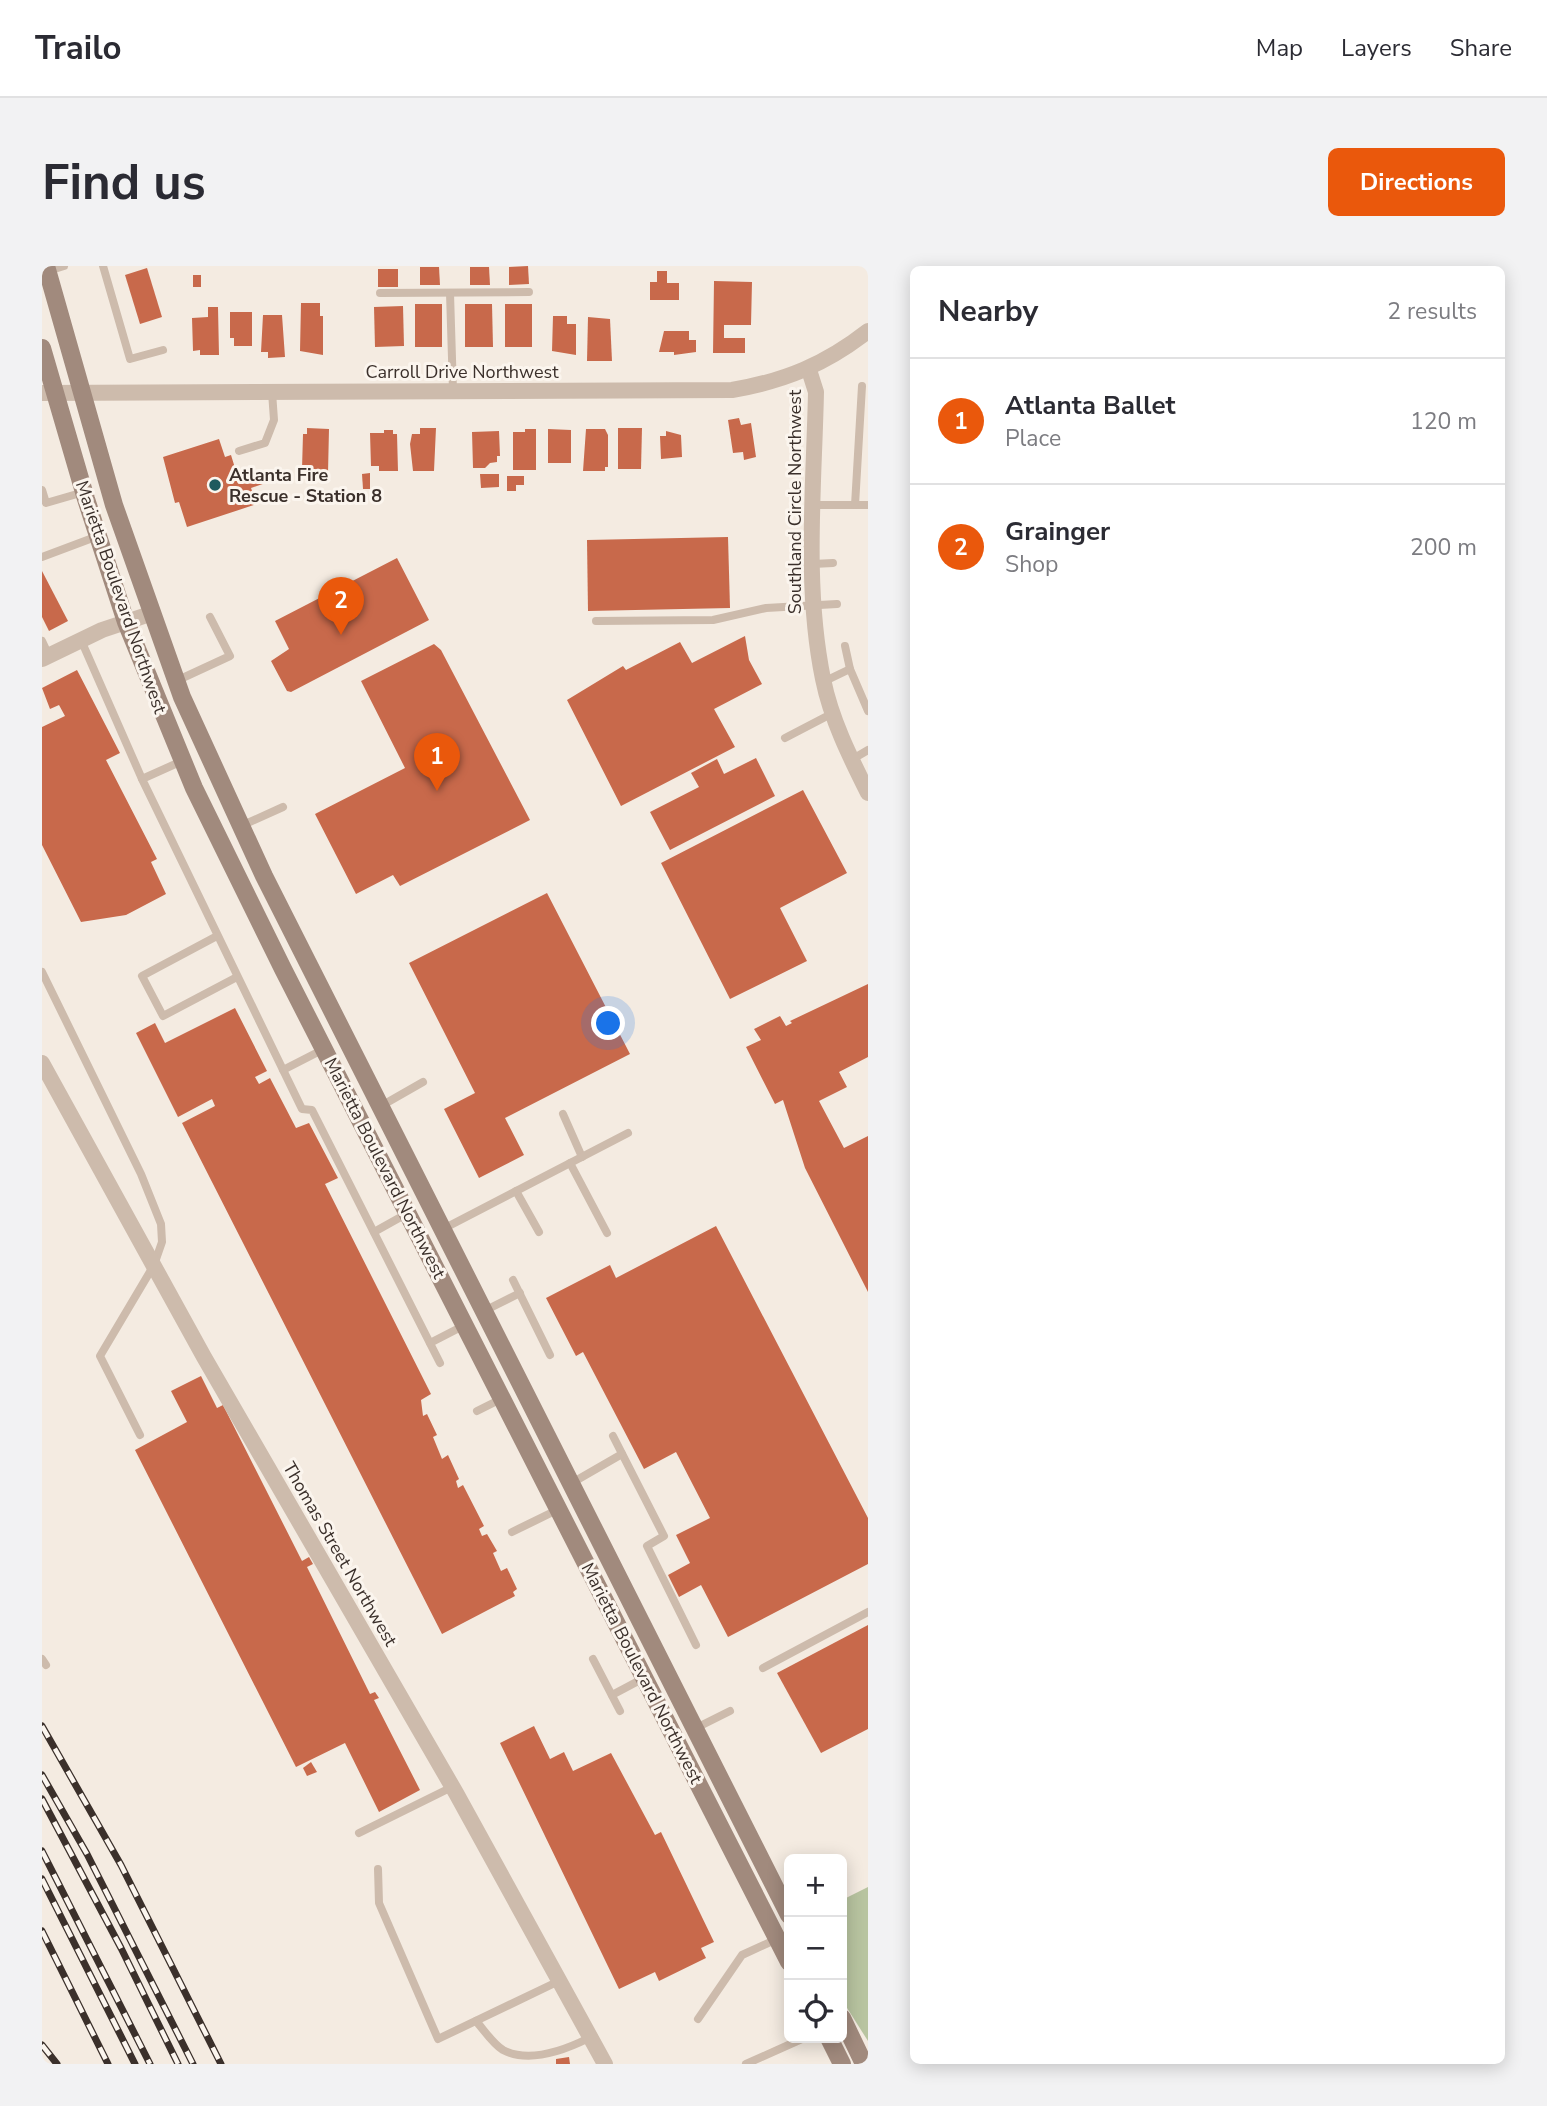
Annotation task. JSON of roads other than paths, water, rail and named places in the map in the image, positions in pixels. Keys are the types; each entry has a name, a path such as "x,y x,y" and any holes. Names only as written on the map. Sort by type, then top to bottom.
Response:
{"main road":[{"path":"53,268 82,393 114,505 150,614 176,681 241,826 694,1729 783,1891"},
{"name":"Marietta Boulevard Northwest","path":"42,348 48,393 84,492 126,622 182,761 324,1049 784,1952"},
{"path":"847,2029 864,2064"},
{"path":"831,2043 842,2064"}],"street":[{"name":"Carroll Drive Northwest","path":"48,393 732,390 772,384 809,370 868,331"},
{"name":"Southland Circle Northwest","path":"809,370 816,392 813,605 823,682 851,760 868,793"},
{"path":"44,652 150,614"},
{"name":"Thomas Street Northwest","path":"42,1063 452,1787 605,2064"}],"lane":[{"path":"103,266 130,359 163,349"},
{"path":"380,293 529,292"},
{"path":"450,293 453,391"},
{"path":"855,505 862,386"},
{"path":"239,451 265,443 274,420 272,392"},
{"path":"42,490 46,503 84,492"},
{"path":"814,505 868,505"},
{"path":"42,557 98,536"},
{"path":"813,564 834,563"},
{"path":"596,621 713,620 766,608 837,604"},
{"path":"176,681 230,656 209,617"},
{"path":"81,640 142,779 302,1109 312,1110 440,1363"},
{"path":"845,646 850,669 868,711"},
{"path":"823,682 850,669"},
{"path":"785,737 833,713"},
{"path":"851,760 868,750"},
{"path":"142,779 182,761"},
{"path":"241,826 283,807"},
{"path":"217,936 142,976 163,1016 237,977"},
{"path":"42,972 141,1174 161,1224 162,1242 154,1265 100,1356 140,1435"},
{"path":"283,1070 324,1049"},
{"path":"381,1107 423,1082"},
{"path":"563,1114 582,1157"},
{"path":"443,1228 628,1133"},
{"path":"570,1163 607,1233"},
{"path":"516,1191 539,1232"},
{"path":"374,1232 408,1213"},
{"path":"513,1280 550,1355"},
{"path":"484,1311 520,1293"},
{"path":"430,1343 466,1325"},
{"path":"477,1411 503,1398"},
{"path":"613,1436 664,1536 647,1546 696,1645"},
{"path":"570,1484 622,1454"},
{"path":"512,1532 559,1509"},
{"path":"763,1668 868,1612"},
{"path":"593,1659 620,1711"},
{"path":"612,1695 644,1678"},
{"path":"694,1729 730,1711"},
{"path":"359,1833 452,1787"},
{"path":"378,1869 379,1903 438,2039 559,1981"},
{"path":"698,2019 742,1955 777,1939"},
{"path":"475,2021 503,2051 533,2057 562,2051 589,2038"},
{"path":"746,2064 792,2043"}],"railway":[{"path":"42,1726 121,1865 221,2064"},
{"path":"42,1775 87,1854 193,2064"},
{"path":"42,1799 121,1948 178,2064"},
{"path":"42,1851 150,2064"},
{"path":"42,1879 135,2064"},
{"path":"42,1931 108,2064"},
{"path":"42,2045 57,2064"}],"place":[{"name":"Atlanta Fire Rescue - Station 8","path":"215,485"},
{"name":"Grainger","path":"341,635"},
{"name":"Atlanta Ballet","path":"437,791"}]}
